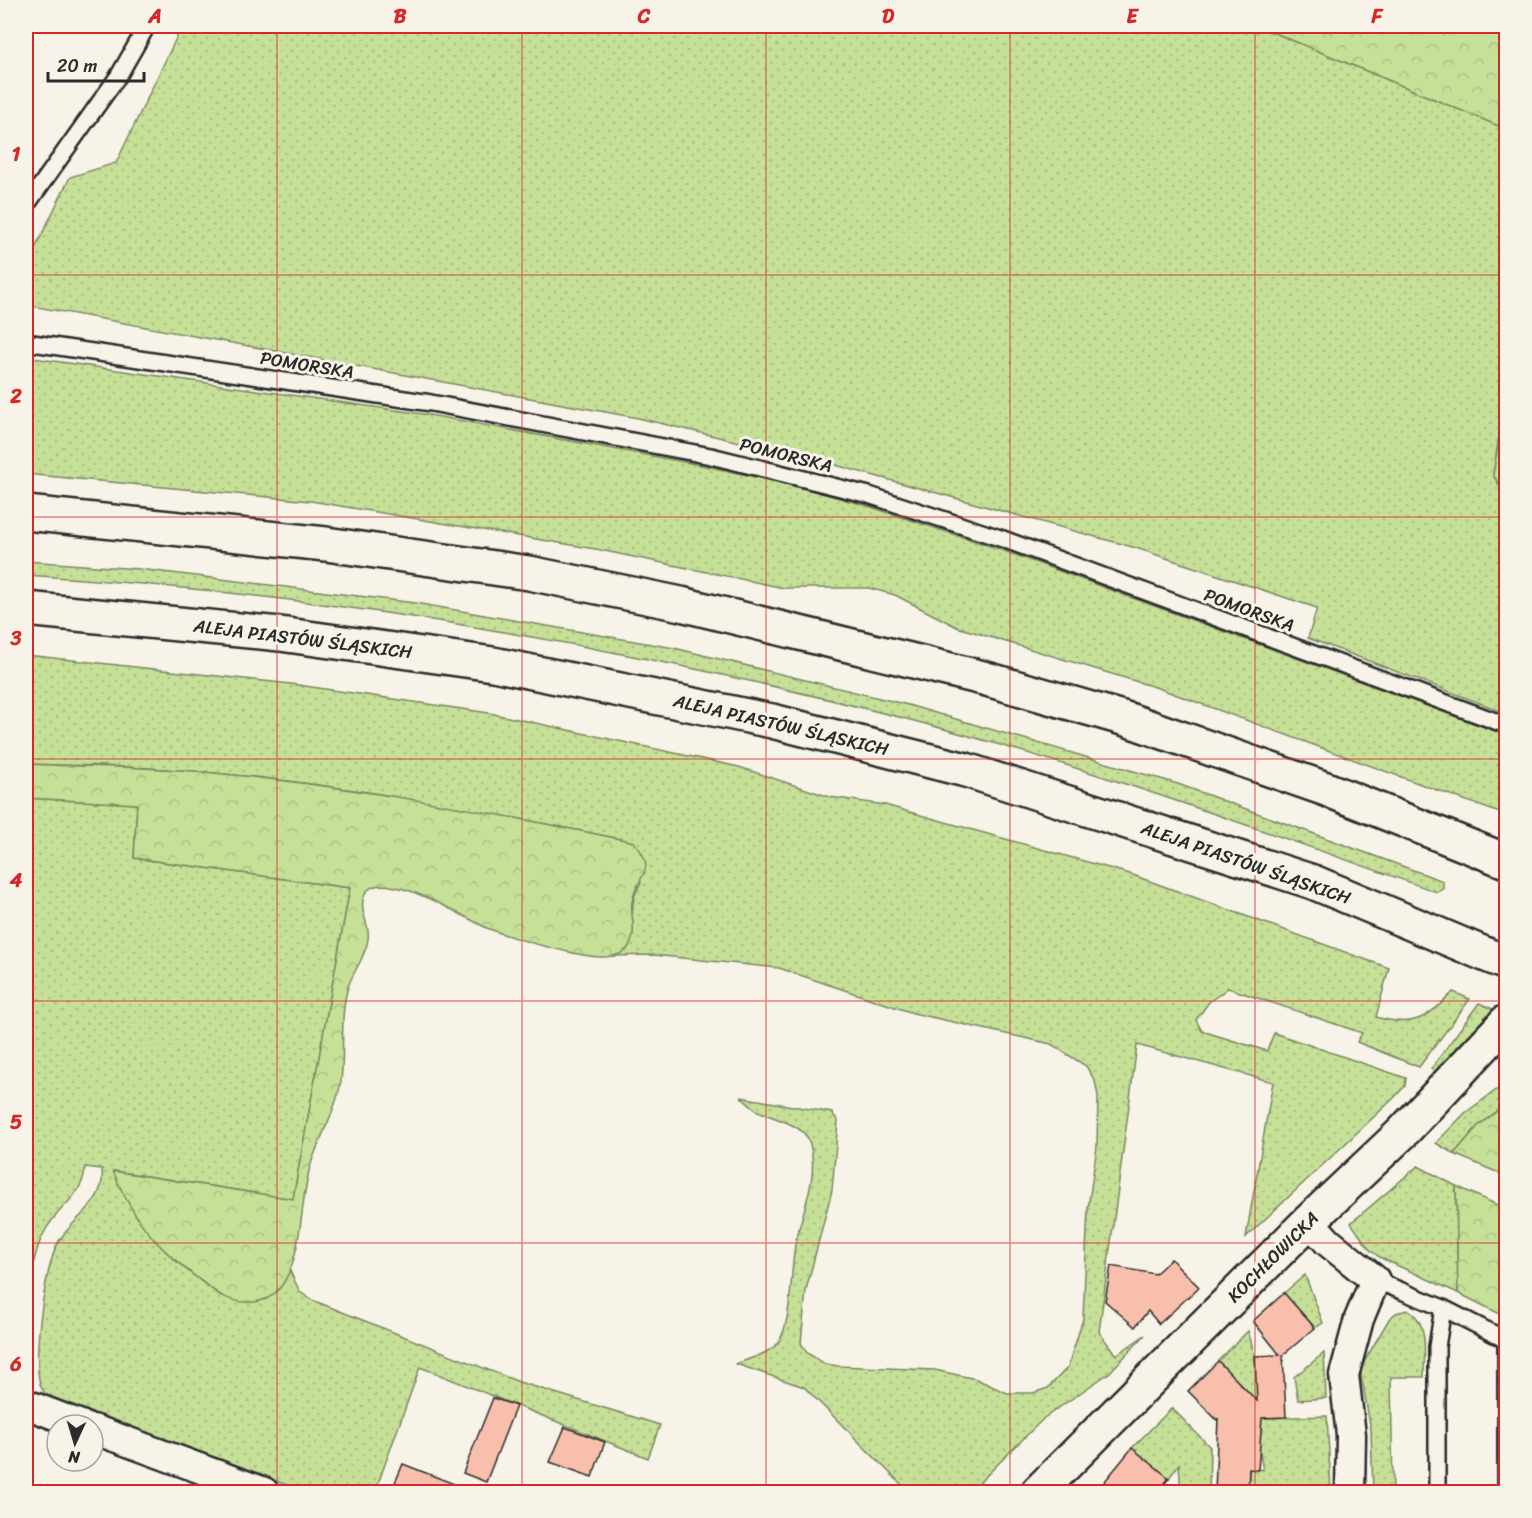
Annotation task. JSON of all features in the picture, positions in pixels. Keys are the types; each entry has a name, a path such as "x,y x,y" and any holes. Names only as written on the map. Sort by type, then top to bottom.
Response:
{"main road":[{"path":"26,513 326,544 530,573 681,604 983,678 1126,719 1253,762 1496,856"},
{"name":"ALEJA PIASTÓW ŚLĄSKICH","path":"26,609 279,634 493,664 772,721 966,770 1313,882 1506,963"},
{"name":"KOCHŁOWICKA","path":"1038,1492 1309,1221 1402,1133 1506,1022"}],"street":[{"path":"1309,1221 1328,1242 1375,1280 1359,1319 1344,1375 1351,1435 1350,1492"},
{"path":"26,1404 50,1413"},
{"path":"105,1433 264,1492"}],"lane":[{"path":"26,206 119,75 147,26"},
{"name":"POMORSKA","path":"26,342 431,403 711,456 869,495 1003,539 1506,725"},
{"path":"1375,1280 1443,1308 1506,1341 1506,1492"},
{"path":"1437,1492 1437,1347 1443,1308"}],"green space":[{"path":"182,26 1258,26 1506,129 1506,391 1493,475 1506,495 1506,713 1308,638 1317,608 1136,548 828,463 638,418 26,305 26,267 70,177 116,163"},
{"path":"1258,26 1506,26 1506,129"},
{"path":"26,357 430,415 706,466 800,487 868,506 999,549 1506,735 1505,815 1158,688 957,627 895,595 869,588 784,588 595,549 311,501 26,474"},
{"path":"1506,398 1506,495 1493,475"},
{"path":"26,561 139,569 415,603 674,648 908,705 1178,784 1443,881 1443,889 1437,892 1172,799 1038,756 971,736 795,691 577,645 358,609 248,595 26,575"},
{"path":"26,655 291,684 489,713 739,767 830,797 885,805 1130,874 1389,968 1376,1017 1400,1022 1410,1021 1427,1015 1453,992 1470,999 1419,1067 1357,1042 1362,1033 1228,988 1209,1002 1196,1020 1202,1031 1267,1051 1274,1033 1406,1078 1405,1086 1395,1097 1246,1237 1273,1082 1137,1045 1099,1332 1116,1355 1145,1335 1109,1373 1044,1418 980,1482 975,1492 909,1492 804,1387 736,1364 768,1351 777,1344 782,1335 788,1310 796,1240 812,1179 813,1166 809,1141 801,1130 756,1110 741,1097 832,1113 838,1121 832,1190 806,1290 801,1343 807,1353 825,1364 935,1370 976,1379 1007,1393 1033,1393 1048,1388 1068,1367 1083,1319 1088,1208 1097,1147 1098,1096 1095,1081 1086,1066 1051,1044 913,1013 779,968 653,955 615,956 629,940 633,903 641,883 634,842 473,810 311,784 181,770 26,764"},
{"path":"26,764 181,770 311,784 473,810 634,842 645,860 646,867 632,902 632,939 623,952 607,957 573,953 497,932 424,896 404,889 387,885 373,886 365,894 363,900 363,912 368,928 365,952 350,981 345,998 341,1081 335,1103 311,1164 297,1247 292,1263 286,1278 272,1296 257,1302 231,1300 198,1279 155,1240 132,1210 113,1171 293,1199 350,888 134,858 137,804 26,798"},
{"path":"26,798 137,804 134,858 350,888 293,1199 114,1171 124,1193 157,1242 185,1268 221,1296 280,1288 289,1269 300,1292 312,1300 519,1382 660,1425 648,1458 420,1367 375,1492 306,1492 105,1419 105,1413 88,1413 58,1402 46,1395 41,1387 38,1374 39,1336 45,1291 49,1270 59,1241 94,1200 102,1181 102,1169 85,1167 80,1186 75,1194 49,1224 38,1248 26,1297"},
{"path":"1479,1003 1497,1011 1435,1072 1431,1069"},
{"path":"1506,1083 1506,1104 1477,1127 1454,1154 1436,1143 1465,1113"},
{"path":"1506,1104 1506,1176 1454,1154 1477,1127"},
{"path":"1418,1166 1456,1186 1458,1293 1381,1258 1370,1250 1351,1223"},
{"path":"1456,1186 1506,1209 1506,1317 1458,1293"},
{"path":"1305,1275 1323,1323 1315,1328 1284,1293"},
{"path":"1407,1310 1414,1315 1422,1330 1425,1350 1424,1377 1391,1377 1393,1492 1373,1492 1371,1430 1360,1369 1389,1319 1396,1313"},
{"path":"1248,1331 1255,1356 1260,1418 1327,1416 1331,1492 1248,1492 1249,1469 1263,1470 1249,1393 1218,1361"},
{"path":"1324,1353 1326,1398 1298,1400 1294,1377"},
{"path":"1172,1408 1210,1447 1209,1492 1181,1492 1179,1464 1169,1478 1132,1448"}],"building":[{"path":"1171,1259 1199,1287 1159,1324 1148,1311 1135,1327 1105,1301 1111,1266 1155,1274"},
{"path":"1284,1293 1315,1328 1283,1355 1286,1417 1262,1418 1258,1470 1249,1469 1248,1492 1215,1492 1218,1418 1217,1420 1188,1391 1218,1361 1257,1401 1255,1356 1280,1355 1253,1321"},
{"path":"493,1398 516,1406 486,1482 463,1473"},
{"path":"565,1427 605,1442 592,1477 550,1462"},
{"path":"1132,1448 1169,1478 1158,1492 1096,1492"},
{"path":"403,1464 472,1491 472,1492 391,1492"}]}
